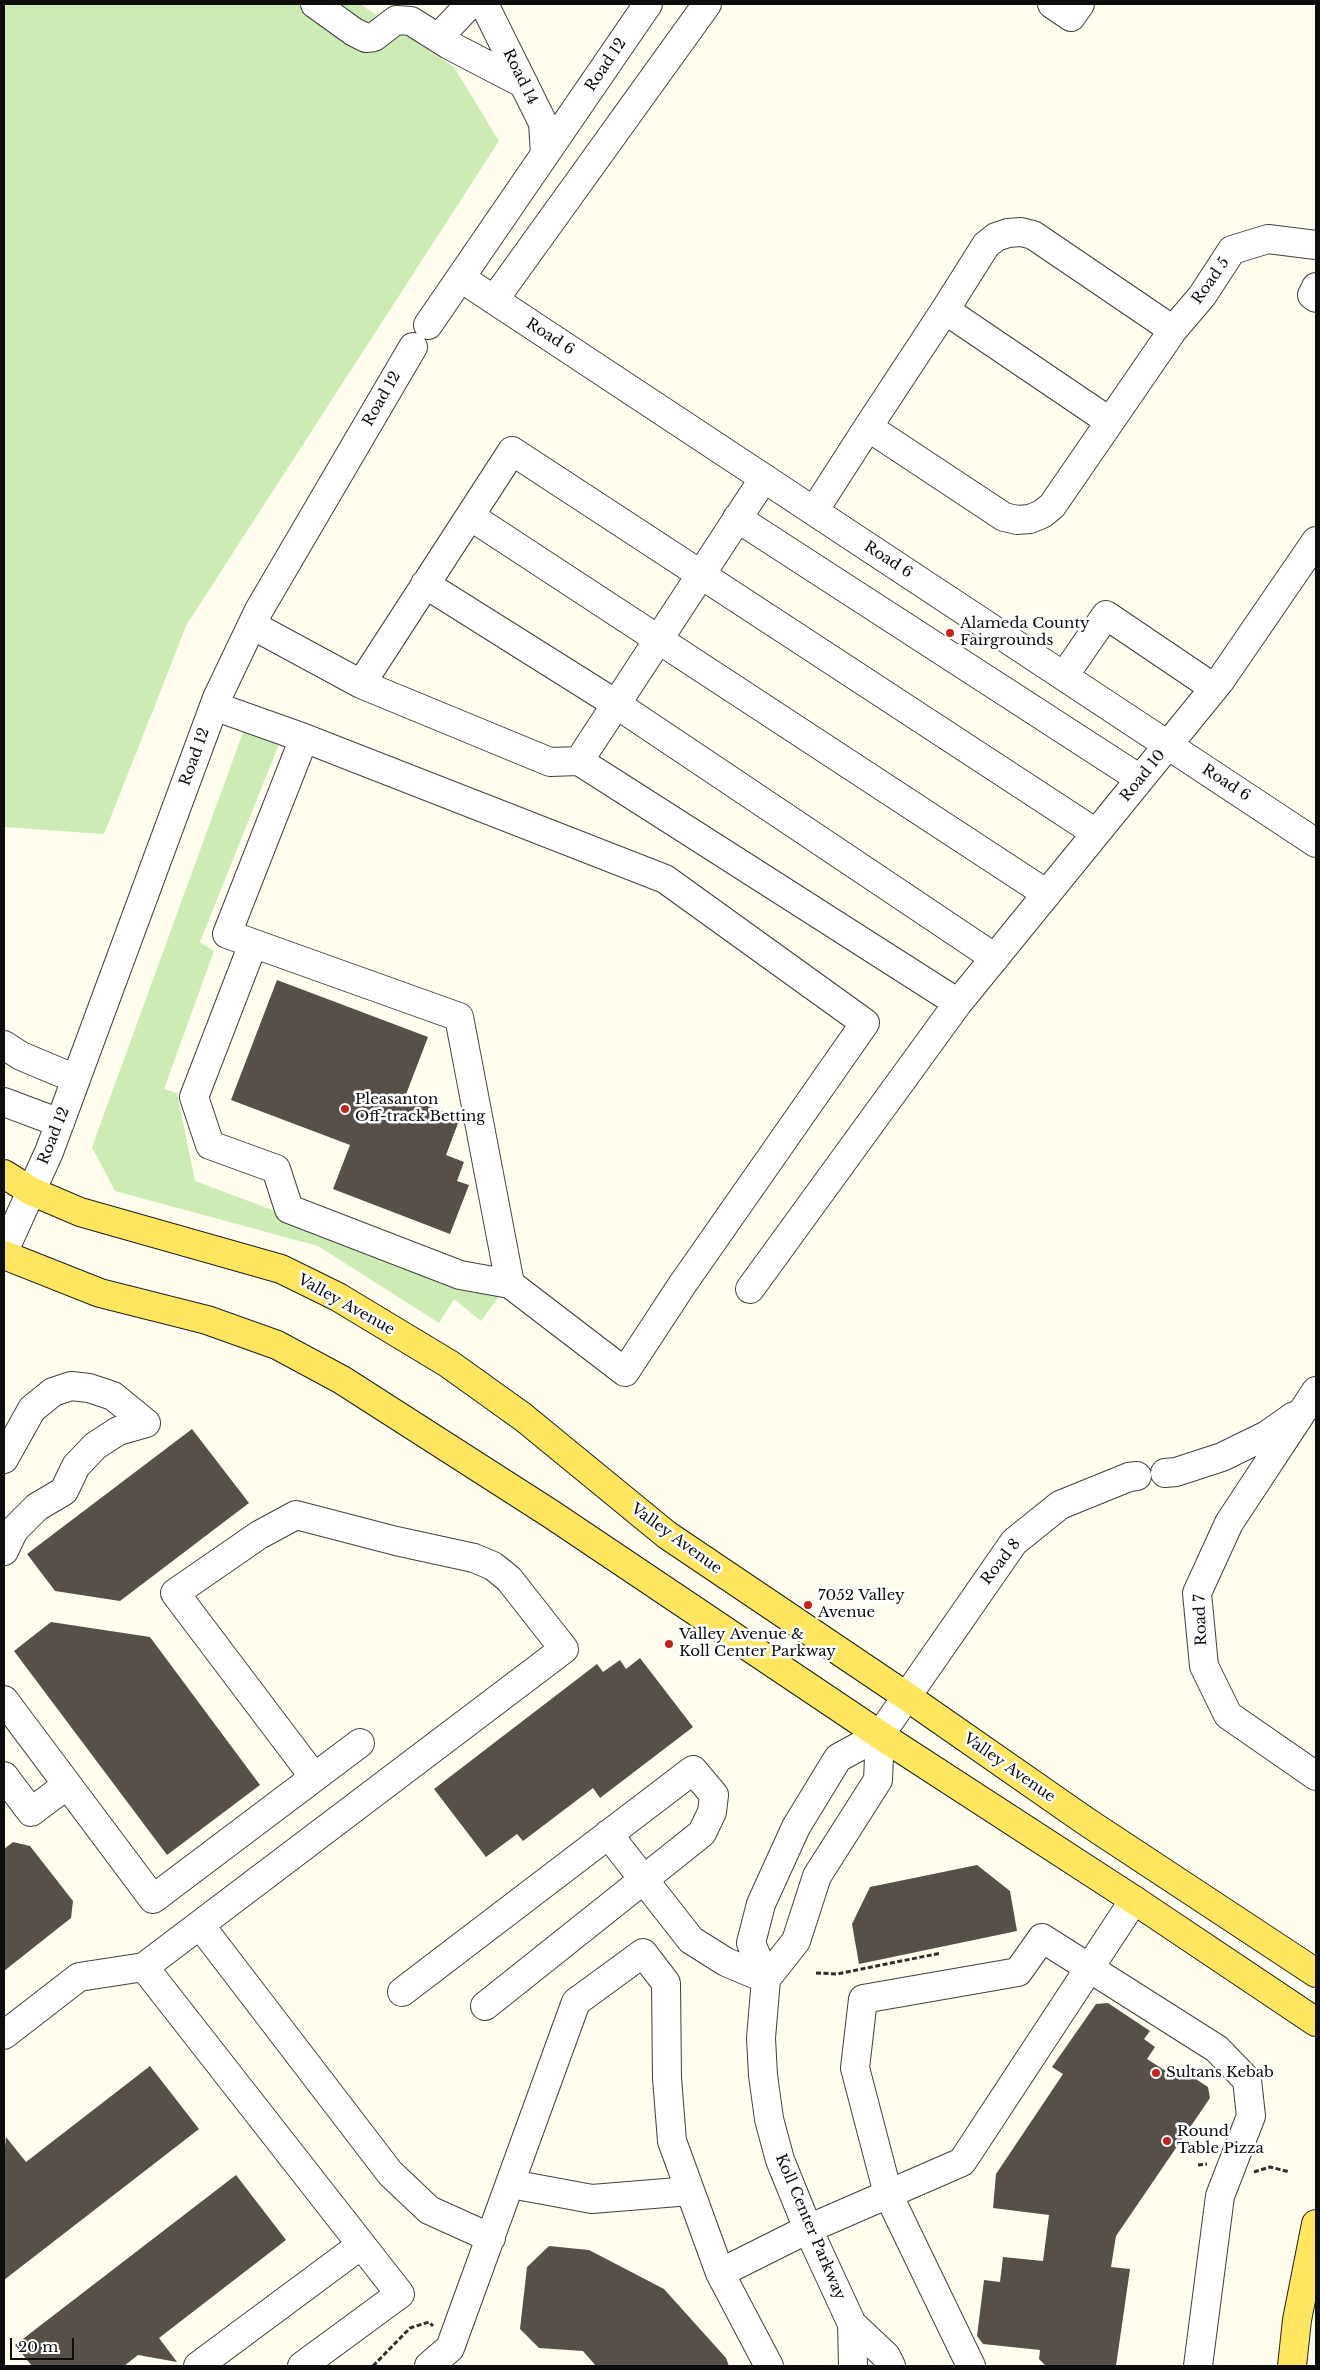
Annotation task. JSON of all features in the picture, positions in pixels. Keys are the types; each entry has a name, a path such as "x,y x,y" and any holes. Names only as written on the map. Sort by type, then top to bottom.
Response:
{"main road":[{"name":"Valley Avenue","path":"4,1174 31,1191 80,1212 280,1269 338,1296 449,1364 522,1417 667,1535 906,1696 1087,1822 1316,1973"},
{"path":"4,1255 100,1293 207,1320 277,1345 342,1380 550,1514 880,1735 1134,1900 1316,2022"},
{"path":"1292,2366 1297,2320 1316,2224"}],"street":[{"path":"315,4 354,32 366,38 374,37 396,20 411,21 438,38 524,84"},
{"path":"438,38 470,4"},
{"name":"Road 14","path":"484,4 543,123 545,154"},
{"name":"Road 12","path":"428,325 648,4"},
{"path":"494,300 707,4"},
{"path":"1052,4 1071,17 1080,4"},
{"path":"814,511 986,245 996,237 1008,233 1021,232 1033,235 1173,330"},
{"name":"Road 5","path":"868,427 998,514 1017,520 1030,519 1042,514 1052,506 1109,421 1173,330 1202,296 1232,250 1268,240 1316,245"},
{"name":"Road 6","path":"461,278 1316,843"},
{"path":"1316,287 1312,296 1316,298"},
{"path":"945,310 1109,421"},
{"name":"Road 12","path":"31,1191 60,1123 214,706 252,625 413,347"},
{"path":"361,684 512,452 1096,833"},
{"path":"579,760 764,478"},
{"path":"470,516 1047,894"},
{"path":"738,518 1140,779"},
{"name":"Road 10","path":"750,1289 958,1003 1214,688 1316,541"},
{"path":"425,584 616,704 995,958"},
{"path":"1064,676 1106,615 1214,688"},
{"path":"252,625 361,684 550,762 579,760 958,1003"},
{"path":"214,706 304,738 665,879 865,1023 682,1285 625,1372 510,1284 460,1275 289,1209 276,1169 210,1145 194,1097 253,944"},
{"path":"304,738 227,934 459,1017 510,1284"},
{"path":"4,1045 21,1056 76,1079"},
{"path":"4,1102 60,1123"},
{"path":"4,1251 31,1191"},
{"path":"4,1459 32,1409 53,1392 71,1386 89,1388 113,1396 146,1423 118,1431 95,1446 76,1466 64,1491 37,1507 19,1524 4,1551"},
{"path":"1165,1473 1176,1472 1222,1457 1266,1435 1310,1401"},
{"name":"Road 7","path":"1310,1401 1229,1523 1197,1593 1204,1666 1228,1715 1316,1776"},
{"name":"Road 8","path":"906,1696 1014,1542 1060,1505 1129,1477 1137,1476"},
{"path":"4,2035 79,1977 144,1967 564,1649 509,1579 493,1566 474,1558 396,1541 296,1515 259,1536 175,1593 314,1778"},
{"name":"Koll Center Parkway","path":"891,2366 886,2356 852,2324 808,2229 780,2160 769,2119 761,2038 766,1980 751,1943 761,1904 796,1827 838,1758 880,1735 906,1696"},
{"path":"4,1700 153,1899 360,1743"},
{"path":"608,1834 691,1940 726,1962 766,1980 796,1941 817,1876 878,1780 880,1735"},
{"path":"402,1992 693,1770 714,1795 712,1812 702,1833 485,2006"},
{"path":"4,1776 31,1812 67,1785"},
{"path":"720,2273 808,2229 962,2162 1134,1900"},
{"path":"200,1925 390,2172 429,2210 491,2238"},
{"path":"971,2366 888,2194 856,2068 864,1999 1018,1972 1042,1938 1216,2049 1246,2080 1251,2116 1220,2196 1198,2366"},
{"path":"429,2366 450,2348 576,2002 643,1953 666,1983 667,2078 672,2141 720,2273 769,2366"},
{"path":"144,1967 400,2294 302,2366"},
{"path":"511,2184 592,2199 690,2191"},
{"path":"198,2366 361,2245"},
{"name":"Koll Center Parkway","path":"852,2324 853,2366"}],"path":[{"path":"816,1973 837,1974 941,1953"}],"green space":[{"path":"4,4 360,4 454,67 499,141 187,624 104,834 4,827"},
{"path":"245,727 281,739 200,942 214,951 164,1089 177,1093 195,1181 500,1295 481,1321 454,1299 439,1323 318,1246 115,1191 92,1147"}],"building":[{"name":"Pleasanton Off-track Betting","path":"277,980 428,1037 405,1097 460,1118 446,1155 464,1162 457,1181 469,1185 450,1234 333,1189 350,1145 231,1100"},
{"path":"192,1429 249,1503 120,1601 55,1591 27,1554"},
{"path":"51,1622 150,1637 260,1785 167,1855 14,1651"},
{"path":"640,1658 693,1727 600,1798 593,1788 523,1841 517,1834 486,1857 434,1789 597,1664 603,1672 620,1660 626,1669"},
{"path":"13,1842 30,1846 73,1901 71,1918 4,1971 4,1849"},
{"path":"977,1865 1010,1891 1017,1931 859,1964 852,1924 870,1887"},
{"path":"1108,2003 1150,2031 1144,2039 1155,2047 1147,2059 1180,2080 1185,2072 1208,2087 1210,2098 1116,2236 1111,2267 1130,2269 1116,2366 1045,2365 1039,2359 1040,2350 983,2344 977,2336 984,2280 1000,2282 1003,2257 1043,2261 1049,2215 993,2208 996,2174 1063,2074 1052,2067 1096,2004"},
{"path":"150,2066 199,2129 4,2280 4,2156 6,2137 26,2162"},
{"path":"236,2175 286,2240 159,2338 177,2362 138,2355 124,2366 32,2366 15,2345"},
{"path":"549,2246 589,2250 664,2289 726,2358 729,2366 596,2366 583,2351 539,2348 520,2329 527,2267"}],"place":[{"name":"Alameda County Fairgrounds","path":"950,633"},
{"name":"Pleasanton Off-track Betting","path":"345,1109"},
{"name":"7052 Valley Avenue","path":"808,1605"},
{"name":"Valley Avenue & Koll Center Parkway","path":"669,1644"},
{"name":"Sultans Kebab","path":"1156,2073"},
{"name":"Round Table Pizza","path":"1167,2141"}]}
